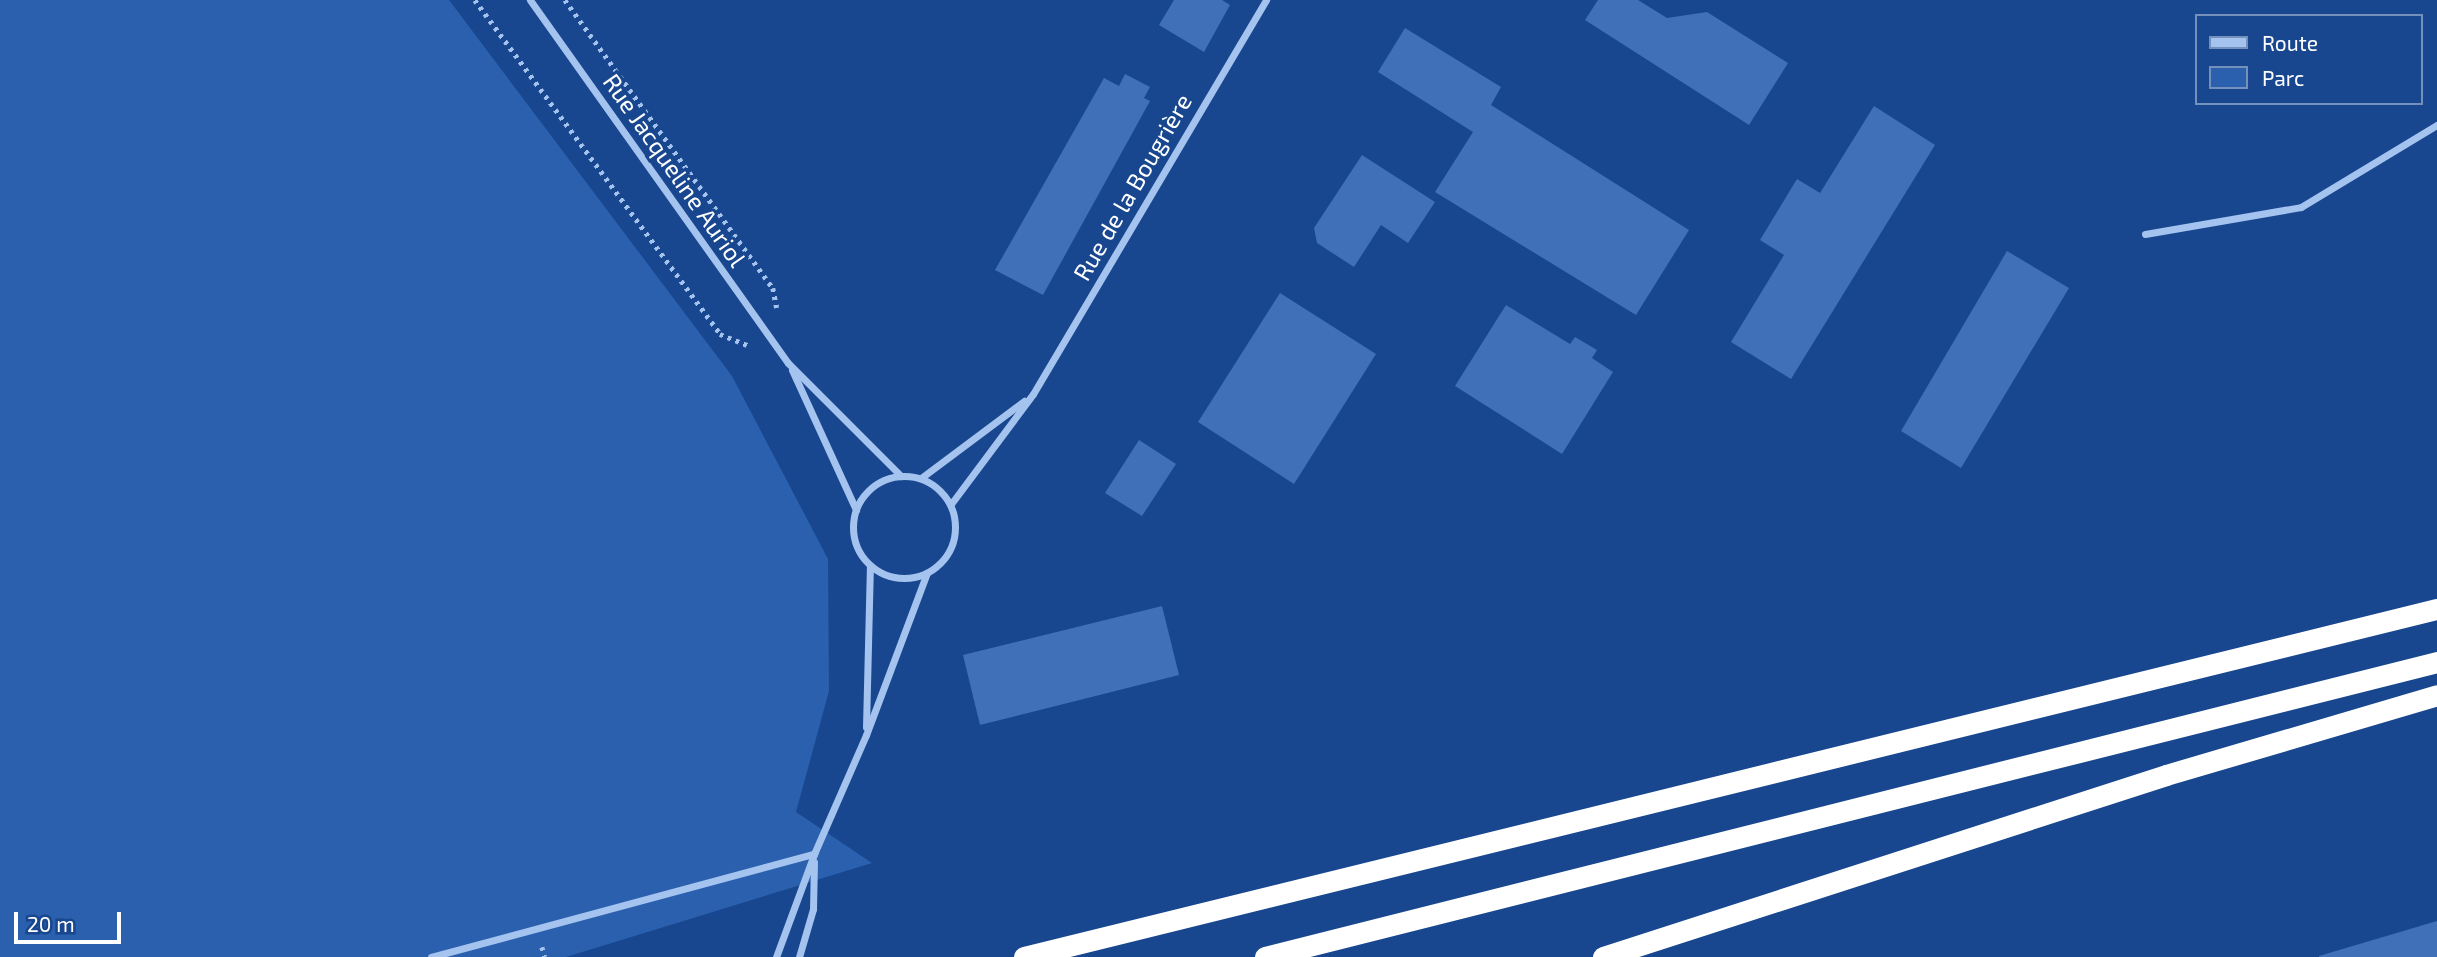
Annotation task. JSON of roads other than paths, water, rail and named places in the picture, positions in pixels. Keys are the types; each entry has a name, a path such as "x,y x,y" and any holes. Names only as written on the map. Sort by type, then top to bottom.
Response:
{"highway":[{"path":"1024,957 2437,609"},
{"path":"1265,957 2437,662"},
{"path":"1603,957 2166,775 2437,695"}],"street":[{"name":"Rue Jacqueline Auriol","path":"530,0 788,363 901,476"},
{"name":"Rue de la Bougrière","path":"951,504 1033,394 1266,0"},
{"path":"2145,234 2301,206 2437,125"},
{"name":"Rue Jacqueline Auriol","path":"788,363 856,510"},
{"name":"Rue de la Bougrière","path":"921,478 1033,394"},
{"path":"901,476 921,478 938,488 951,504 956,524 953,544 943,561 927,573 908,578 887,576 870,566 858,550 853,530 856,510 866,493 881,481 901,476"},
{"path":"866,735 870,566"},
{"path":"776,957 814,854 866,735 927,573"},
{"path":"431,957 814,854"},
{"path":"799,957 813,909 814,854"}]}
